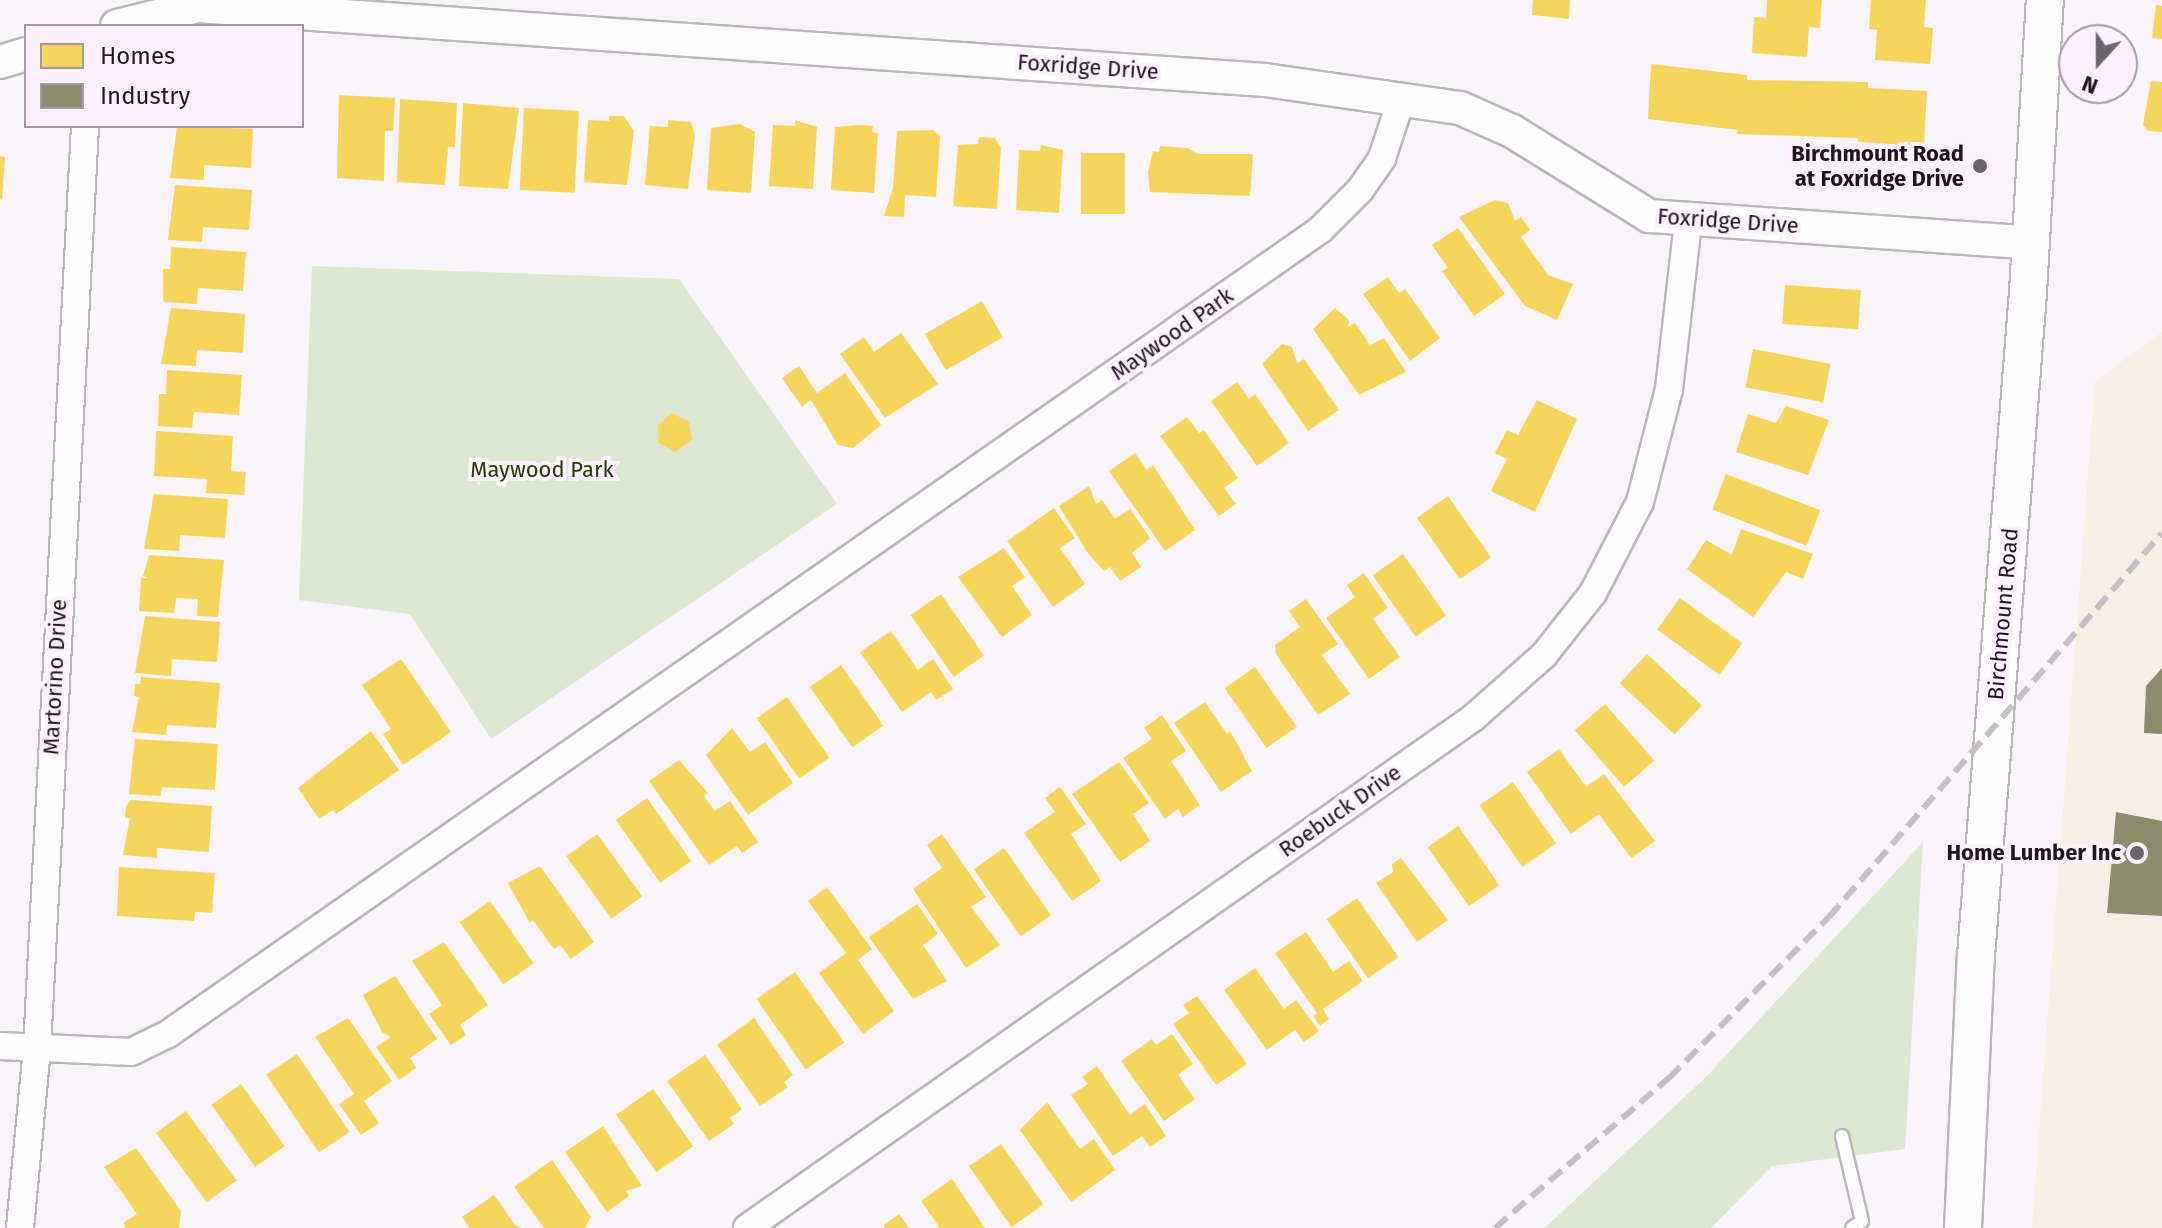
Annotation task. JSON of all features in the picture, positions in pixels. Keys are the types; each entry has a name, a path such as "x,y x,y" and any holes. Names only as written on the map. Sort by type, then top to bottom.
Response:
{"main road":[{"name":"Birchmount Road","path":"1963,1228 1976,956 2031,243 2045,0"}],"street":[{"name":"Foxridge Drive","path":"125,24 198,6 1110,69 1402,97 1460,108 1512,131 1649,216 1688,222 2031,243"},
{"path":"0,62 24,55"},
{"name":"Maywood Park","path":"0,1046 131,1052 168,1034 1320,230 1360,190 1382,158 1402,97"},
{"name":"Martorino Drive","path":"20,1228 37,1048 85,128"},
{"name":"Roebuck Drive","path":"747,1228 1473,718 1544,655 1616,553 1644,488 1669,389 1688,222"}],"lane":[{"path":"1842,1136 1862,1221 1852,1228"}],"shaded area":[{"path":"2162,332 2162,1228 2032,1228 2095,381"}],"green space":[{"name":"Maywood Park","path":"312,266 679,279 837,504 491,739 410,614 299,600"},
{"path":"1923,842 1905,1149 1772,1166 1711,1228 1545,1228 1708,1075"}],"building: Homes":[{"path":"1533,0 1570,0 1569,19 1532,15"},
{"path":"1767,0 1822,0 1820,28 1809,27 1807,57 1752,53 1754,17 1766,18"},
{"path":"1871,0 1926,0 1924,27 1933,28 1930,64 1875,60 1877,30 1869,29"},
{"path":"2156,5 2162,6 2162,39 2152,38"},
{"path":"1651,64 1747,75 1747,80 1868,82 1868,88 1927,91 1924,146 1858,142 1858,138 1737,134 1738,130 1648,119"},
{"path":"2151,81 2162,82 2162,132 2148,131 2143,125"},
{"path":"339,95 395,98 393,131 385,131 384,181 337,178"},
{"path":"400,99 457,103 455,147 448,147 445,185 397,182"},
{"path":"463,103 519,108 508,189 459,186"},
{"path":"524,108 579,111 575,193 520,190"},
{"path":"609,116 624,116 634,131 627,185 584,182 588,120 609,121"},
{"path":"668,120 691,122 695,135 688,189 645,185 650,126 668,127"},
{"path":"795,120 817,127 813,189 769,186 773,125 795,126"},
{"path":"740,124 755,132 751,193 707,190 711,128"},
{"path":"873,126 872,132 878,133 874,193 831,190 835,127"},
{"path":"177,128 253,129 251,168 204,165 204,180 170,178"},
{"path":"933,130 940,136 936,197 905,195 904,217 884,216 893,188 897,131"},
{"path":"979,137 995,138 1001,148 997,209 953,206 958,145 978,144"},
{"path":"1041,145 1063,150 1059,213 1016,210 1019,150 1040,151"},
{"path":"1160,146 1187,148 1198,154 1253,154 1250,196 1150,192 1148,172 1153,151 1159,152"},
{"path":"1081,153 1125,153 1125,214 1081,214"},
{"path":"0,156 5,157 2,200 0,199"},
{"path":"175,185 252,190 249,230 203,227 202,242 168,240"},
{"path":"1495,200 1508,203 1515,221 1521,217 1530,230 1521,237 1548,275 1573,284 1557,320 1525,306 1459,217"},
{"path":"1458,228 1505,294 1474,316 1442,271 1448,268 1432,245"},
{"path":"171,247 246,252 243,291 198,288 197,304 163,302 163,269 170,269"},
{"path":"1388,277 1399,293 1405,289 1440,338 1410,361 1363,294"},
{"path":"1785,285 1861,290 1858,329 1782,324"},
{"path":"982,301 1003,337 946,370 925,334"},
{"path":"171,308 245,314 243,353 197,350 196,366 161,364"},
{"path":"1335,308 1349,320 1348,327 1355,323 1370,345 1384,338 1406,372 1359,395 1313,329"},
{"path":"901,333 938,384 885,418 840,354 864,337 874,352"},
{"path":"1282,344 1292,347 1297,363 1304,359 1339,410 1308,431 1262,364"},
{"path":"1753,349 1831,364 1823,402 1746,387"},
{"path":"799,366 817,393 845,373 881,425 853,448 838,445 811,400 802,407 782,378"},
{"path":"167,370 242,375 239,415 194,412 192,428 158,426 159,394 166,394"},
{"path":"1237,382 1249,399 1255,394 1289,443 1257,466 1211,401"},
{"path":"1537,400 1577,419 1535,512 1491,491 1507,459 1495,453 1507,430 1518,435"},
{"path":"1786,406 1829,420 1808,475 1736,452 1748,414 1776,423"},
{"path":"672,413 689,422 692,440 675,452 659,443 658,425"},
{"path":"1187,417 1199,433 1204,430 1238,478 1224,488 1236,504 1219,516 1160,436"},
{"path":"156,431 233,436 231,471 246,472 244,495 206,493 207,479 154,476"},
{"path":"1135,453 1147,470 1153,465 1195,530 1165,551 1109,471"},
{"path":"1726,474 1820,510 1807,546 1712,509"},
{"path":"1089,486 1096,504 1102,500 1115,519 1130,509 1150,538 1132,553 1141,567 1120,581 1110,567 1104,571 1087,552 1059,506"},
{"path":"154,494 228,499 225,538 180,535 179,551 144,549"},
{"path":"1448,496 1491,557 1460,579 1417,518"},
{"path":"1054,508 1075,538 1060,548 1085,584 1053,607 1007,541"},
{"path":"1741,529 1813,554 1803,579 1786,572 1753,617 1687,569 1706,540 1732,555"},
{"path":"1004,548 1025,577 1012,586 1032,615 1002,637 958,577"},
{"path":"1403,554 1446,615 1416,637 1373,575"},
{"path":"149,555 224,560 218,617 197,616 198,599 176,598 174,613 139,611 141,578 148,578 143,576"},
{"path":"1364,573 1388,608 1373,619 1400,657 1369,679 1326,618 1355,597 1347,585"},
{"path":"941,594 984,655 954,677 911,615"},
{"path":"1680,598 1742,643 1719,675 1657,630"},
{"path":"1306,599 1338,644 1322,655 1350,694 1318,715 1276,654 1275,645 1300,627 1289,611"},
{"path":"145,616 220,622 217,662 172,659 171,676 135,673"},
{"path":"891,631 918,670 933,659 953,689 936,700 931,692 902,712 860,652"},
{"path":"1647,654 1702,705 1675,734 1620,683"},
{"path":"401,659 451,732 403,765 383,734 391,729 362,685"},
{"path":"841,665 883,726 852,747 810,687"},
{"path":"1255,667 1297,727 1267,748 1225,688"},
{"path":"141,677 220,683 216,728 167,725 166,735 132,732 139,697 134,696 135,684 140,684"},
{"path":"787,697 829,758 799,779 757,718"},
{"path":"1205,702 1227,734 1230,731 1252,771 1221,792 1174,723"},
{"path":"1605,704 1654,761 1624,787 1575,730"},
{"path":"1162,715 1186,751 1171,761 1200,805 1183,817 1178,809 1165,819 1123,758 1152,739 1144,728"},
{"path":"732,728 750,752 765,742 793,783 748,815 706,755"},
{"path":"371,731 399,770 336,814 333,810 319,819 298,788"},
{"path":"135,739 218,744 215,790 162,787 161,796 129,794"},
{"path":"1559,749 1586,787 1604,774 1655,841 1631,858 1599,814 1571,834 1527,772"},
{"path":"679,760 708,793 704,796 715,811 730,801 758,842 742,853 737,846 709,865 649,781"},
{"path":"1119,762 1149,803 1133,814 1150,841 1120,862 1072,794"},
{"path":"1513,782 1556,843 1522,867 1479,806"},
{"path":"1060,787 1086,824 1071,834 1101,881 1072,901 1024,833 1055,812 1045,798"},
{"path":"647,798 691,861 660,883 616,820"},
{"path":"131,800 212,806 209,852 157,848 157,858 123,855 130,818 125,818 126,806"},
{"path":"1458,826 1499,885 1469,906 1428,847"},
{"path":"597,834 642,896 612,919 566,856"},
{"path":"942,834 986,897 971,907 1000,945 966,968 913,889 942,868 927,845"},
{"path":"1004,848 1051,915 1021,936 974,869"},
{"path":"1401,858 1448,920 1417,942 1376,883 1393,872 1392,864"},
{"path":"540,866 594,942 571,959 560,945 554,949 533,920 530,923 508,883"},
{"path":"119,867 215,873 212,913 195,912 194,921 117,916"},
{"path":"827,887 872,949 858,960 894,1011 863,1034 819,973 846,953 808,901"},
{"path":"1357,898 1398,957 1368,978 1327,919"},
{"path":"490,901 534,963 503,984 460,922"},
{"path":"917,904 938,934 923,945 947,981 913,999 869,937"},
{"path":"1306,932 1333,972 1349,961 1363,981 1323,1009 1329,1019 1320,1026 1313,1016 1317,1013 1275,953"},
{"path":"444,942 488,1005 460,1025 466,1035 451,1045 429,1014 442,1005 412,961"},
{"path":"1255,968 1284,1009 1296,1000 1319,1031 1304,1042 1295,1030 1267,1050 1224,990"},
{"path":"795,972 844,1042 806,1069 756,999"},
{"path":"395,976 437,1039 410,1058 416,1068 399,1080 376,1047 391,1037 382,1032 363,995"},
{"path":"1197,996 1247,1064 1216,1085 1173,1024 1189,1013 1183,1005"},
{"path":"348,1018 392,1081 364,1101 379,1123 361,1135 339,1104 354,1094 315,1037"},
{"path":"754,1018 793,1075 784,1082 788,1087 760,1106 717,1045"},
{"path":"1172,1034 1193,1064 1178,1075 1195,1099 1164,1121 1121,1061 1152,1039 1156,1045"},
{"path":"297,1054 350,1132 319,1153 266,1075"},
{"path":"705,1055 742,1109 730,1118 734,1124 709,1141 667,1081"},
{"path":"1097,1066 1130,1115 1145,1104 1166,1136 1150,1147 1142,1136 1113,1156 1071,1095 1088,1084 1082,1077"},
{"path":"241,1084 285,1146 255,1167 212,1105"},
{"path":"653,1089 693,1146 656,1172 616,1115"},
{"path":"1047,1102 1080,1149 1094,1139 1115,1170 1071,1202 1020,1130"},
{"path":"186,1111 237,1181 207,1202 156,1133"},
{"path":"603,1126 642,1186 626,1191 629,1196 607,1212 565,1152"},
{"path":"1001,1144 1043,1205 1011,1227 969,1166"},
{"path":"136,1148 181,1211 179,1228 126,1228 123,1223 137,1214 104,1167"},
{"path":"552,1160 591,1217 585,1228 544,1228 514,1187"},
{"path":"952,1179 985,1228 940,1228 921,1201"},
{"path":"494,1195 515,1225 521,1228 470,1228 462,1217"},
{"path":"899,1214 909,1228 884,1228 885,1224"}],"building: Industry":[{"path":"2162,668 2162,734 2144,733 2146,686"},
{"name":"Home Lumber Inc","path":"2116,812 2162,821 2162,916 2107,913"}],"railway":[{"path":"1495,1228 1669,1078 1829,917 2162,533"}],"place":[{"name":"Birchmount Road at Foxridge Drive","path":"1980,166"},
{"name":"Home Lumber Inc","path":"2137,853"}]}
